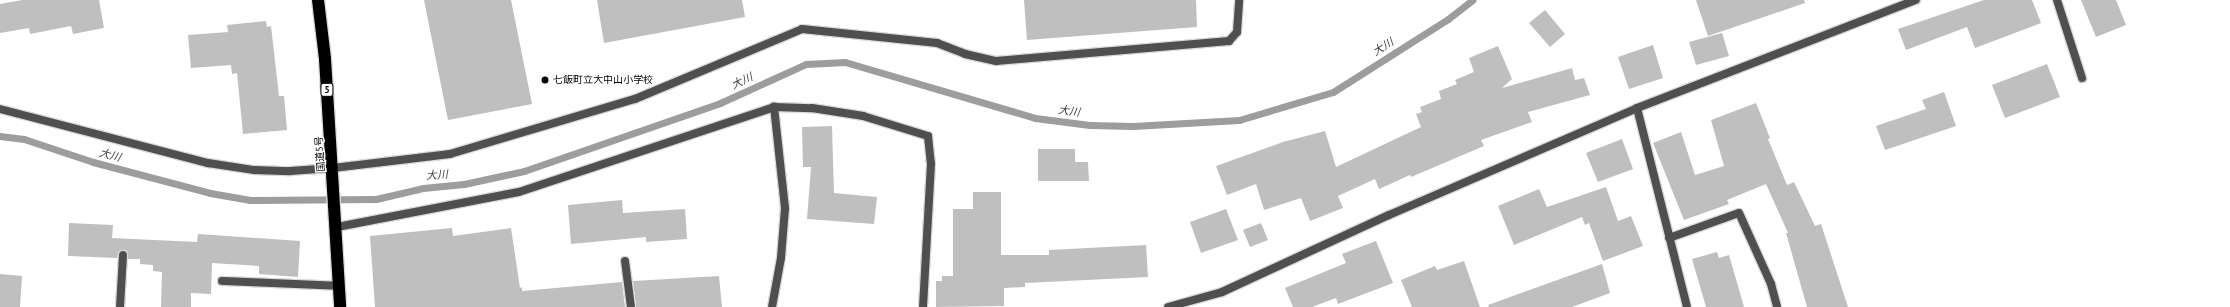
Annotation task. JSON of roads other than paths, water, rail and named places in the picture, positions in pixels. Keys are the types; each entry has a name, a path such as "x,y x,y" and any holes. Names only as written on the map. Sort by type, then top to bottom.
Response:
{"highway":[{"name":"国道5号","path":"318,0 325,60 337,222 340,307"}],"street":[{"path":"0,109 208,163 254,170 290,171 332,168 450,154 636,99 802,29 937,43 965,54 996,61 1230,41 1237,32 1239,0"},
{"path":"1168,307 1222,292 1389,215 1638,108 1916,0"},
{"path":"2057,0 2082,78"},
{"path":"772,307 781,258 785,208 774,107"},
{"path":"337,222 519,192 774,107 812,108 863,116 928,136 931,164 923,307"},
{"path":"1638,108 1687,307"},
{"path":"1669,238 1739,213 1771,284 1778,307"},
{"path":"120,307 123,255"},
{"path":"626,261 631,307"},
{"path":"222,281 339,286"}],"waterway":[{"name":"大川","path":"0,136 24,139 93,162 210,193 250,200 376,199 423,188 464,184 524,171 720,103 806,64 845,62 1035,118 1090,125 1133,126 1239,120 1333,92 1448,19 1472,0"}],"place":[{"name":"七飯町立大中山小学校","path":"545,80"}]}
